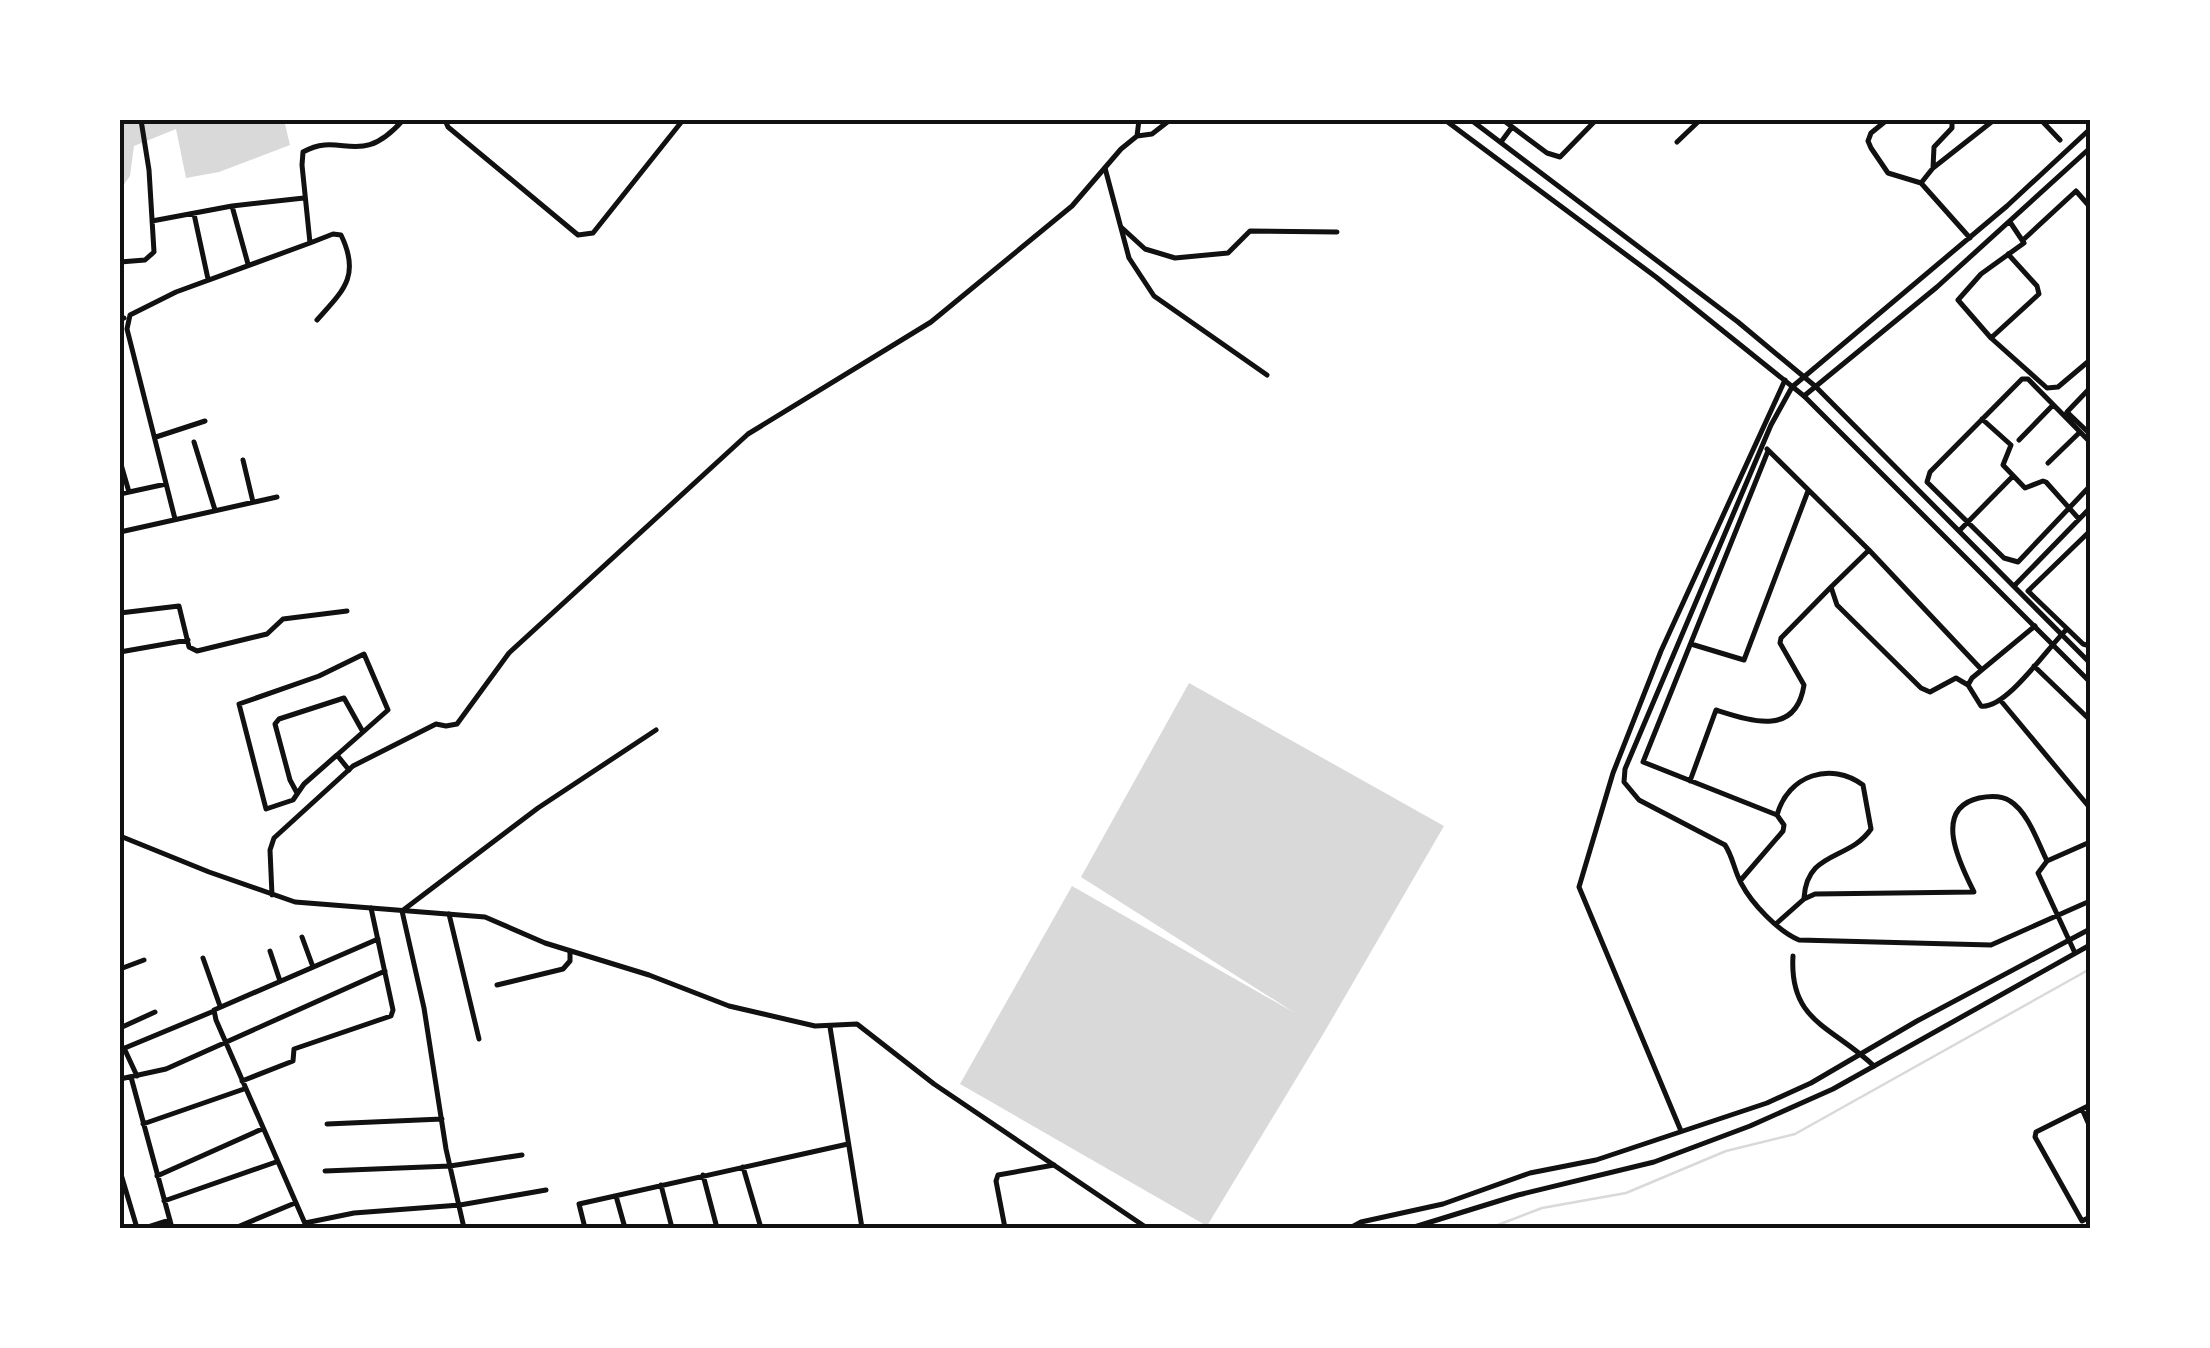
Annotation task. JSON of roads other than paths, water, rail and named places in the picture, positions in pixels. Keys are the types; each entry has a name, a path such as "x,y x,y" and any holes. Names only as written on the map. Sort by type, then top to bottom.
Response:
{"street":[{"path":"120,262 150,258 154,252 150,170 142,120"},
{"path":"310,243 304,198 304,152 313,147 368,147 383,142 403,120"},
{"path":"445,120 448,127 578,236 585,237 593,233 683,120"},
{"path":"272,895 271,842 349,770 436,724 457,724 509,653 748,434 930,322 1072,206 1137,136 1140,120"},
{"path":"1137,136 1152,134 1170,120"},
{"path":"1446,120 1656,277 1804,396 2090,682"},
{"path":"1471,120 1804,376 2064,631 2090,646"},
{"path":"1503,120 1547,153 1560,157 1596,120"},
{"path":"1677,142 1700,120"},
{"path":"1888,120 1871,132 1871,148 1888,173 1920,183 1970,238"},
{"path":"1933,168 1934,147 1952,128 1952,120"},
{"path":"1920,183 1994,120"},
{"path":"2040,120 2060,140"},
{"path":"1500,142 1512,127"},
{"path":"2090,129 1970,238 1792,387 1762,444 1624,769 1624,782 1630,792 1725,845 1740,881 1788,936 1808,942 1991,945 2090,900"},
{"path":"1804,396 1937,287 2090,148"},
{"path":"1514,173 1525,160"},
{"path":"1105,168 1128,258 1154,296 1267,375"},
{"path":"2090,207 2076,191 2024,243 1980,274 1958,300 1992,338 2047,388 2058,387 2090,360"},
{"path":"152,221 304,198"},
{"path":"232,206 248,264"},
{"path":"194,214 208,280"},
{"path":"2010,222 2023,240"},
{"path":"1119,225 1145,250 1175,258 1228,253 1250,231 1337,232"},
{"path":"175,519 122,317 248,264 333,234 341,236 350,264 346,286 317,320"},
{"path":"1992,338 2039,294 2037,286 2008,254"},
{"path":"1924,276 1937,287"},
{"path":"2090,442 2028,380 2022,379 1927,476 1929,487 2014,563 2090,486"},
{"path":"1682,1131 1578,887 1613,773 1661,651 1785,380"},
{"path":"2090,388 2067,412 2090,434"},
{"path":"2019,440 2052,405"},
{"path":"1982,418 2011,445 2002,465 2025,488 2046,482 2079,519"},
{"path":"156,437 205,421"},
{"path":"2048,463 2080,432"},
{"path":"194,442 215,510"},
{"path":"1762,444 1981,669"},
{"path":"1740,881 1783,831 1778,815 1643,762 1768,451"},
{"path":"244,460 253,502"},
{"path":"120,461 129,492"},
{"path":"1960,530 2013,476"},
{"path":"120,494 167,484"},
{"path":"1691,644 1744,660 1808,490"},
{"path":"120,532 276,496"},
{"path":"2016,585 2088,510 2076,500"},
{"path":"2068,531 2078,540"},
{"path":"2090,532 2028,591 2090,663"},
{"path":"1690,780 1716,710 1760,724 1786,716 1797,707 1804,684 1781,638 1869,550"},
{"path":"1831,588 1837,606 1921,688 1930,692 1956,678 1968,685 1981,706 1988,708 2001,700 2064,631"},
{"path":"120,613 179,606 189,646 197,651 267,634 282,620 347,610"},
{"path":"1968,685 1981,669 2035,626"},
{"path":"120,652 188,640"},
{"path":"364,654 388,710 363,733 293,800 266,809 239,704 319,676 364,654"},
{"path":"2034,666 2090,720"},
{"path":"297,793 275,724 278,719 344,698 363,733"},
{"path":"2001,700 2090,808"},
{"path":"402,911 477,858 538,808 656,730"},
{"path":"337,755 349,770"},
{"path":"1778,815 1787,796 1815,773 1842,773 1858,781 1865,792 1871,829 1855,847 1830,854 1820,864 1805,884 1804,899"},
{"path":"1777,923 1804,899 1826,893 1974,892 1952,846 1960,808 1980,798 1997,796 2016,806 2047,861"},
{"path":"120,836 272,895 321,906 485,917 730,1006 830,1027 856,1024 918,1072 1147,1228"},
{"path":"2075,952 2038,879 2040,867 2047,861 2090,842"},
{"path":"144,1124 244,1085 293,1060 294,1048 391,1016 393,1010 371,908"},
{"path":"402,911 464,1228"},
{"path":"449,914 479,1039"},
{"path":"1350,1228 1361,1222 1443,1204 1530,1173 1596,1160 1767,1102 1812,1083 2090,929"},
{"path":"302,937 313,967"},
{"path":"145,1228 171,1224 134,1076 122,1049 378,939"},
{"path":"1412,1228 1533,1190 1654,1162 1805,1103 2090,945"},
{"path":"270,951 280,981"},
{"path":"497,985 563,969 570,961 570,951"},
{"path":"1793,956 1792,976 1805,1010 1874,1066"},
{"path":"203,958 226,1043 306,1226 354,1213 460,1205 546,1190"},
{"path":"120,970 144,960"},
{"path":"120,1079 166,1069 385,971"},
{"path":"120,1028 156,1012"},
{"path":"830,1027 862,1228"},
{"path":"2090,1105 2035,1136 2084,1225 2090,1217"},
{"path":"2082,1110 2090,1127"},
{"path":"327,1124 442,1118"},
{"path":"157,1176 262,1129"},
{"path":"585,1228 579,1204 848,1144"},
{"path":"325,1172 450,1166 522,1155"},
{"path":"164,1201 276,1162"},
{"path":"1005,1228 998,1175 1054,1165"},
{"path":"744,1166 761,1228"},
{"path":"120,1171 137,1228"},
{"path":"703,1175 717,1228"},
{"path":"661,1185 672,1228"},
{"path":"616,1196 625,1228"},
{"path":"236,1228 296,1203"}],"waterway":[{"path":"1490,1228 1542,1208 1626,1193 1726,1151 1795,1134 2090,969"}]}
